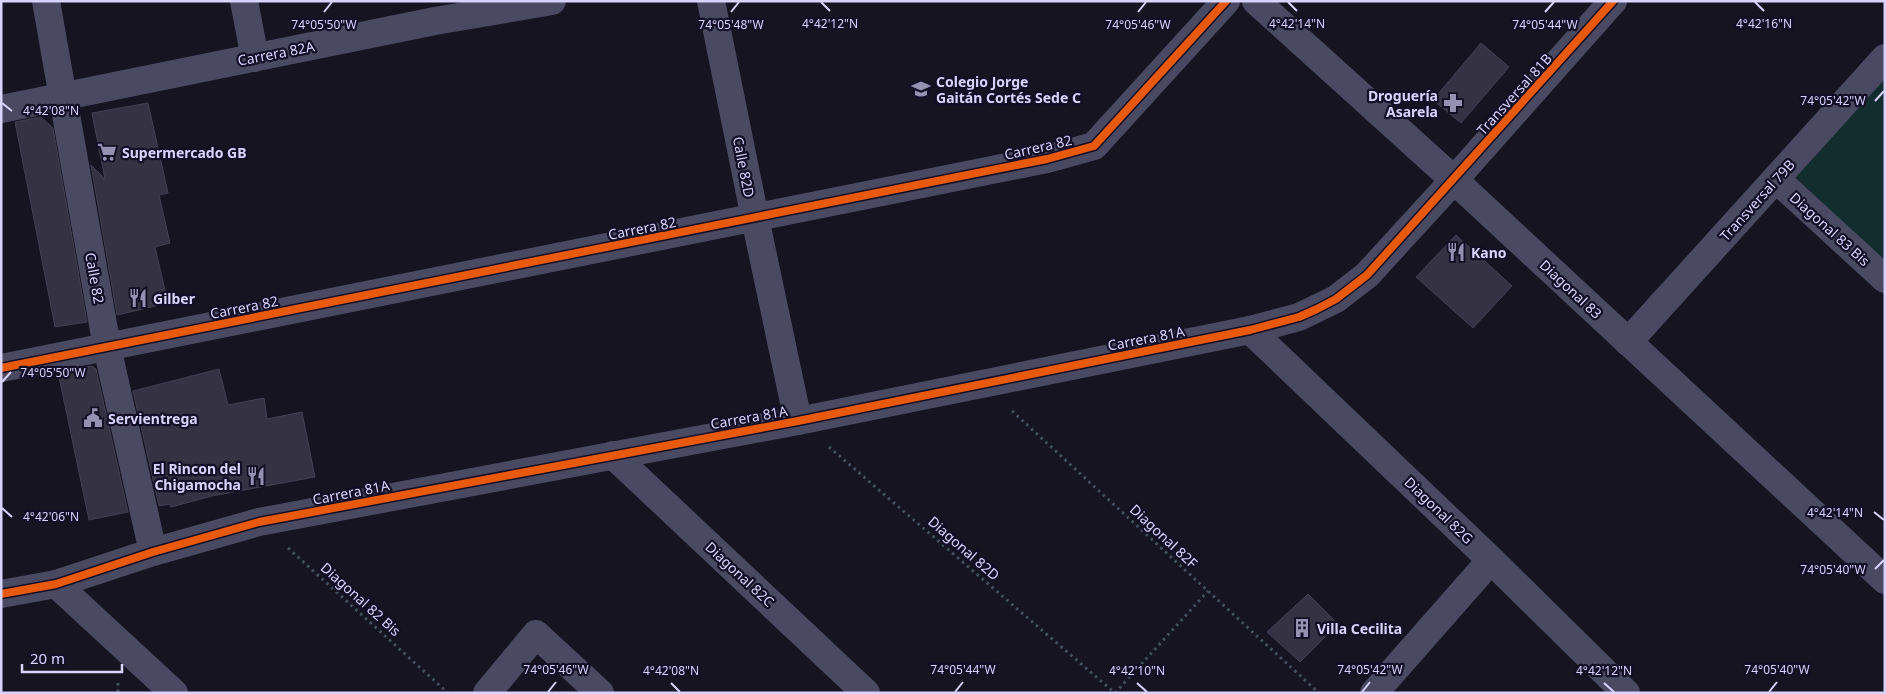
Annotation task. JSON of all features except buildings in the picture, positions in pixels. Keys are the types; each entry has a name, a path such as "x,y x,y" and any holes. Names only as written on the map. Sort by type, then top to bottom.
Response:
{"street":[{"name":"Calle 82","path":"46,1 107,347 153,552"},
{"path":"244,1 255,58"},
{"name":"Carrera 82A","path":"1,109 255,58 433,11 552,1"},
{"name":"Calle 82D","path":"711,1 798,421"},
{"name":"Carrera 82","path":"1,368 1047,159 1094,146 1226,1"},
{"name":"Diagonal 83","path":"1256,1 1454,180 1885,580"},
{"name":"Transversal 81B","path":"1454,180 1608,3"},
{"name":"Transversal 79B","path":"1628,342 1885,58"},
{"name":"Diagonal 83 Bis","path":"1776,179 1885,279"},
{"name":"Carrera 81A","path":"1,594 56,584 153,552 259,522 798,421 1250,330 1299,317 1336,299 1367,275 1454,180"},
{"name":"Diagonal 82G","path":"1250,330 1492,560 1626,693"},
{"name":"Diagonal 82C","path":"613,455 866,693"},
{"path":"1374,693 1492,560"},
{"path":"56,584 174,693"},
{"path":"487,693 536,634 599,693"}],"path":[{"path":"1115,693 1208,592"}],"green space":[{"path":"1885,58 1885,279 1776,179"}],"cycle path":[{"path":"1,368 1047,159 1094,146 1226,1"},
{"path":"1,594 56,584 153,552 259,522 798,421 1250,330 1299,317 1336,299 1367,275 1613,1"}],"place":[{"name":"Colegio Jorge Gaitán Cortés Sede C","path":"921,89"},
{"name":"Droguería Asarela","path":"1453,103"},
{"name":"Supermercado GB","path":"107,152"},
{"name":"Kano","path":"1456,252"},
{"name":"Gilber","path":"138,298"},
{"name":"Servientrega","path":"93,418"},
{"name":"El Rincon del Chigamocha","path":"256,476"},
{"name":"Villa Cecilita","path":"1302,628"}]}
